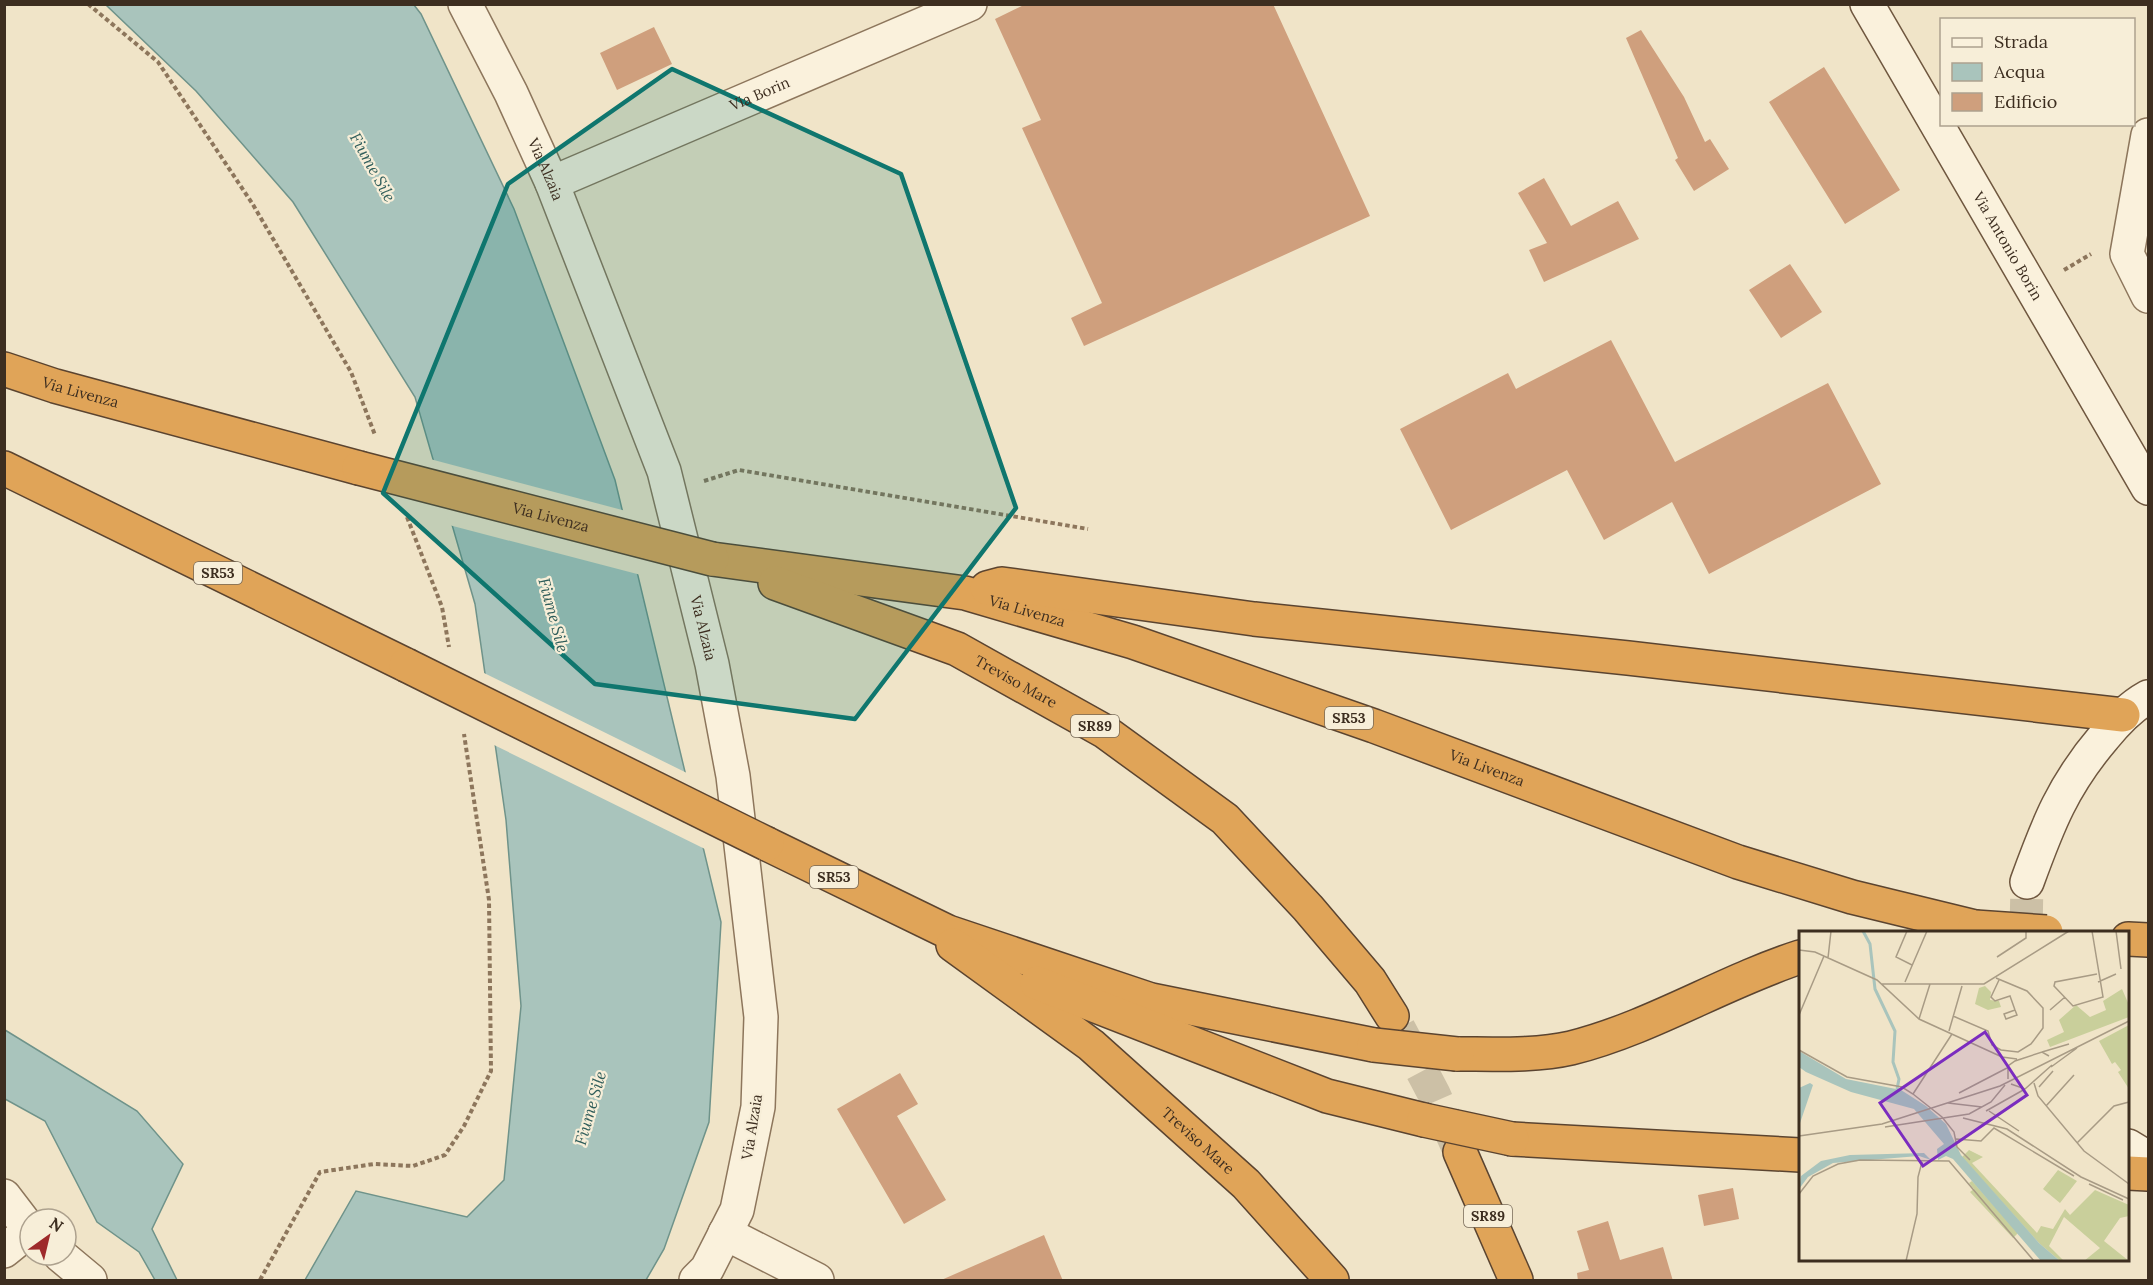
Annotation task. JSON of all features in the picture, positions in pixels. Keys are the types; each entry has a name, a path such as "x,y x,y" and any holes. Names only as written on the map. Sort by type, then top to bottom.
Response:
{"highway":[{"name":"Via Livenza","path":"4,369 55,386 712,559 965,593 1144,646 1374,726 1738,862 1852,897 1975,927"},
{"name":"SR53","path":"17,475 902,911 948,932 1151,1000 1374,1045 1457,1054 1498,1054 1570,1048 1627,1029 1799,957"},
{"name":"Treviso Mare","path":"712,559 957,649 1104,731 1225,819 1308,908 1370,981 1392,1016"},
{"path":"965,593 1002,584 1254,620 1628,658 2142,700"},
{"name":"Treviso Mare","path":"902,911 968,955 1091,1045 1246,1184 1332,1281"},
{"name":"SR53","path":"1941,931 1975,927 2022,931"},
{"path":"2129,939 2148,940"},
{"path":"968,955 1137,1024 1326,1096 1424,1120 1512,1139 1799,1155"},
{"name":"SR89","path":"1460,1152 1516,1281"},
{"path":"2129,1173 2148,1174"}],"street":[{"name":"Via Alzaia","path":"465,4 552,183 664,471 712,664 734,776 761,1017 758,1107 737,1210 706,1269 696,1281"},
{"name":"Via Borin","path":"552,183 970,4"},
{"name":"Via Antonio Borin","path":"1867,4 2148,488"},
{"path":"2148,135 2127,254 2148,296"},
{"path":"2027,882 2053,812 2081,763 2142,700"},
{"path":"2129,1147 2148,1158"},
{"path":"4,1196 18,1214"},
{"path":"725,1233 764,1266 816,1281"},
{"path":"4,1251 18,1240"},
{"path":"74,1267 90,1281"}],"path":[{"path":"2031,288 2131,232"},
{"path":"669,491 739,470 1088,529"}],"highlighted area":[{"path":"672,69 901,174 1016,508 855,719 595,684 383,493 508,184"}],"water":[{"name":"Fiume Sile","path":"106,5 414,5 421,14 514,209 615,480 721,922 709,1122 664,1249 646,1280 305,1280 356,1191 467,1217 504,1180 521,1006 506,820 475,604 415,397 293,202 196,91"},
{"path":"5,1030 137,1111 183,1164 152,1229 177,1280 155,1280 139,1252 97,1222 45,1121 5,1099"}],"pier":[{"path":"430,459 626,511 641,575 449,525"},
{"path":"482,672 689,774 707,850 492,744"}],"building":[{"path":"1026,4 1273,4 1370,216 1084,346 1071,318 1102,303 1022,128 1041,120 995,19"},
{"path":"654,27 672,64 617,90 600,53"},
{"path":"1641,30 1684,97 1705,142 1710,139 1729,169 1694,191 1675,160 1678,158 1626,38"},
{"path":"1824,67 1900,190 1845,224 1769,102"},
{"path":"1544,178 1571,226 1618,201 1639,239 1544,282 1529,250 1547,243 1518,193"},
{"path":"1790,264 1822,312 1781,338 1749,290"},
{"path":"1611,340 1675,462 1828,383 1881,484 1709,574 1672,502 1604,540 1567,470 1451,530 1400,429 1508,373 1516,389"},
{"path":"900,1073 918,1104 897,1116 946,1200 904,1224 837,1109"},
{"path":"1733,1188 1739,1219 1704,1226 1698,1195"},
{"path":"1608,1221 1620,1260 1663,1247 1673,1281 1578,1281 1577,1273 1589,1270 1577,1231"},
{"path":"1044,1235 1063,1281 939,1281"}],"tunnel":[{"path":"2026,931 2027,882"},
{"path":"1399,1028 1434,1094 1458,1148"}]}
